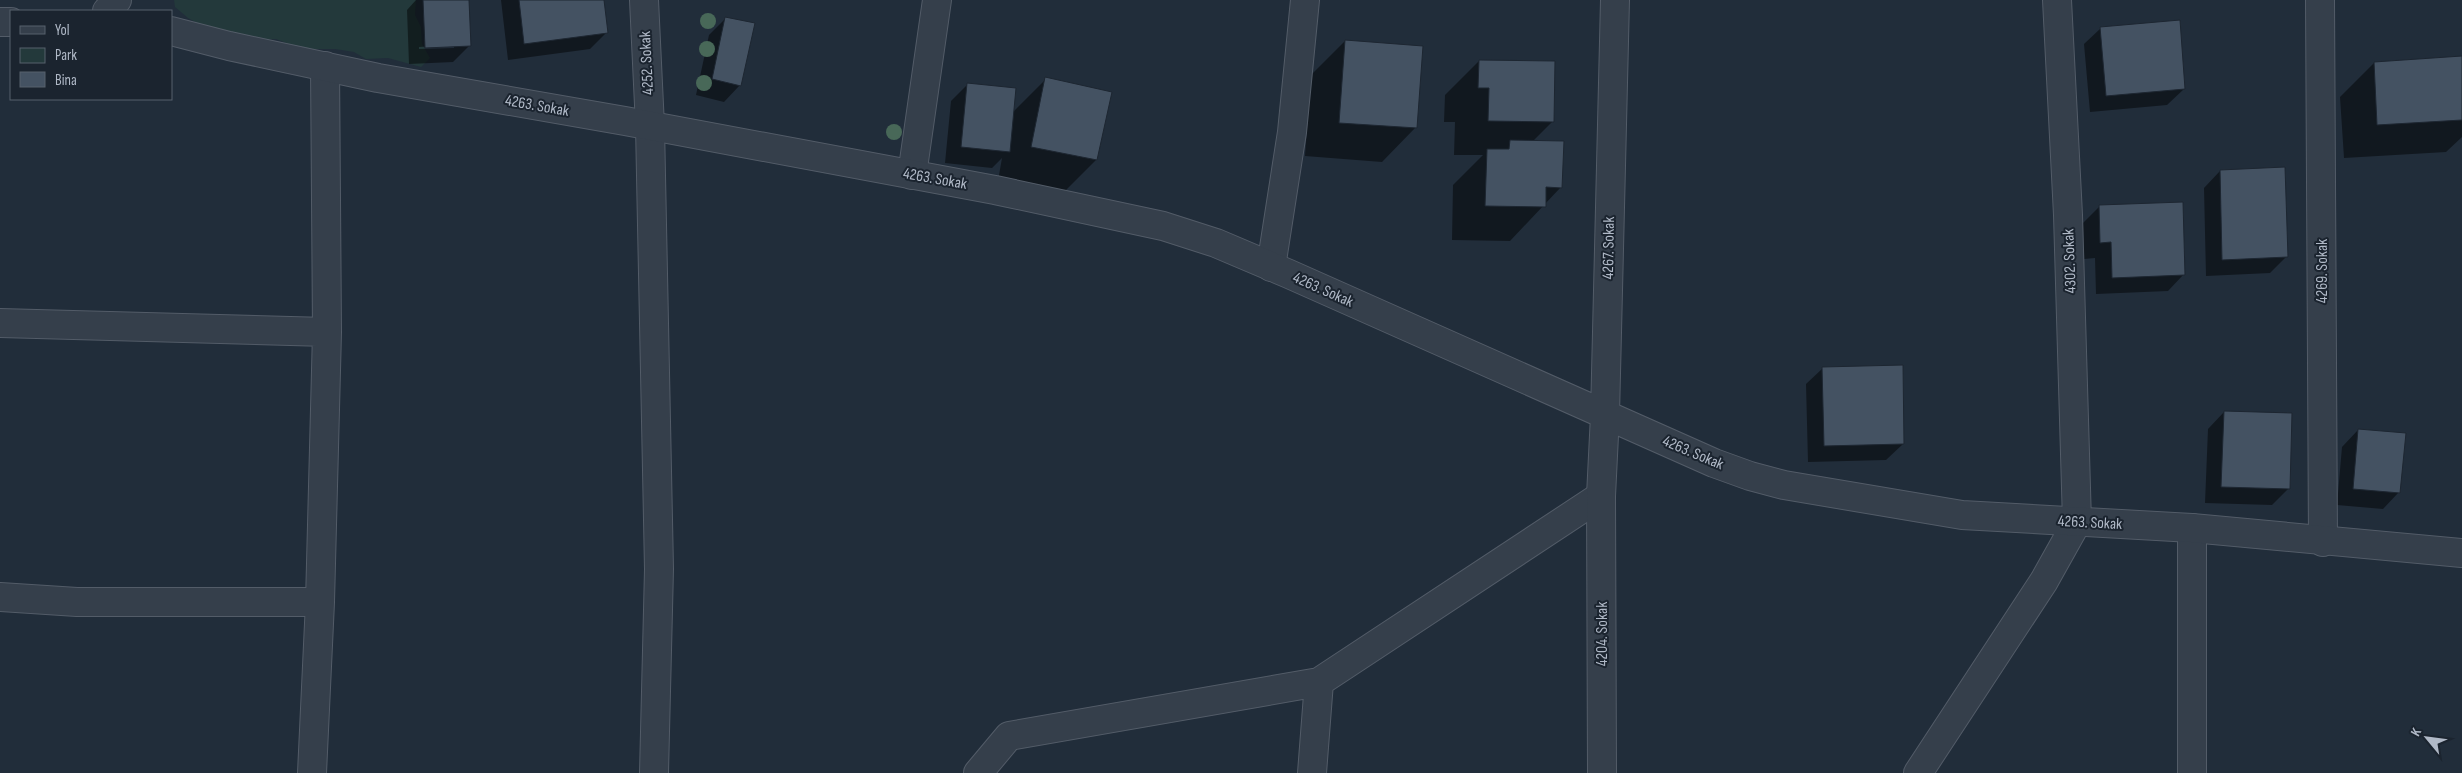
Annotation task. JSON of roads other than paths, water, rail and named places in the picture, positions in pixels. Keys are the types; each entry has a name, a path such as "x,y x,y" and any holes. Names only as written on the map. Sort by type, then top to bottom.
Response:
{"street":[{"path":"109,10 117,0"},
{"name":"4252. Sokak","path":"644,0 650,126 659,568 654,773"},
{"path":"912,175 937,0"},
{"path":"1271,267 1292,132 1305,0"},
{"name":"4267. Sokak","path":"1601,496 1606,415 1615,0"},
{"name":"4302. Sokak","path":"2058,0 2068,215 2077,522"},
{"name":"4269. Sokak","path":"2320,0 2323,542"},
{"name":"4263. Sokak","path":"172,31 229,46 378,78 995,190 1163,226 1216,243 1714,463 1750,476 1784,485 1962,515 2192,528 2323,542 2462,553"},
{"path":"312,773 320,602 327,332 325,66"},
{"path":"0,324 327,332"},
{"path":"978,773 1009,736 1319,682 1601,496"},
{"name":"4204. Sokak","path":"1601,496 1602,773"},
{"path":"1918,773 2044,581 2077,522"},
{"path":"2192,528 2192,773"},
{"path":"0,597 77,602 320,602"},
{"path":"1312,773 1319,682"}]}
